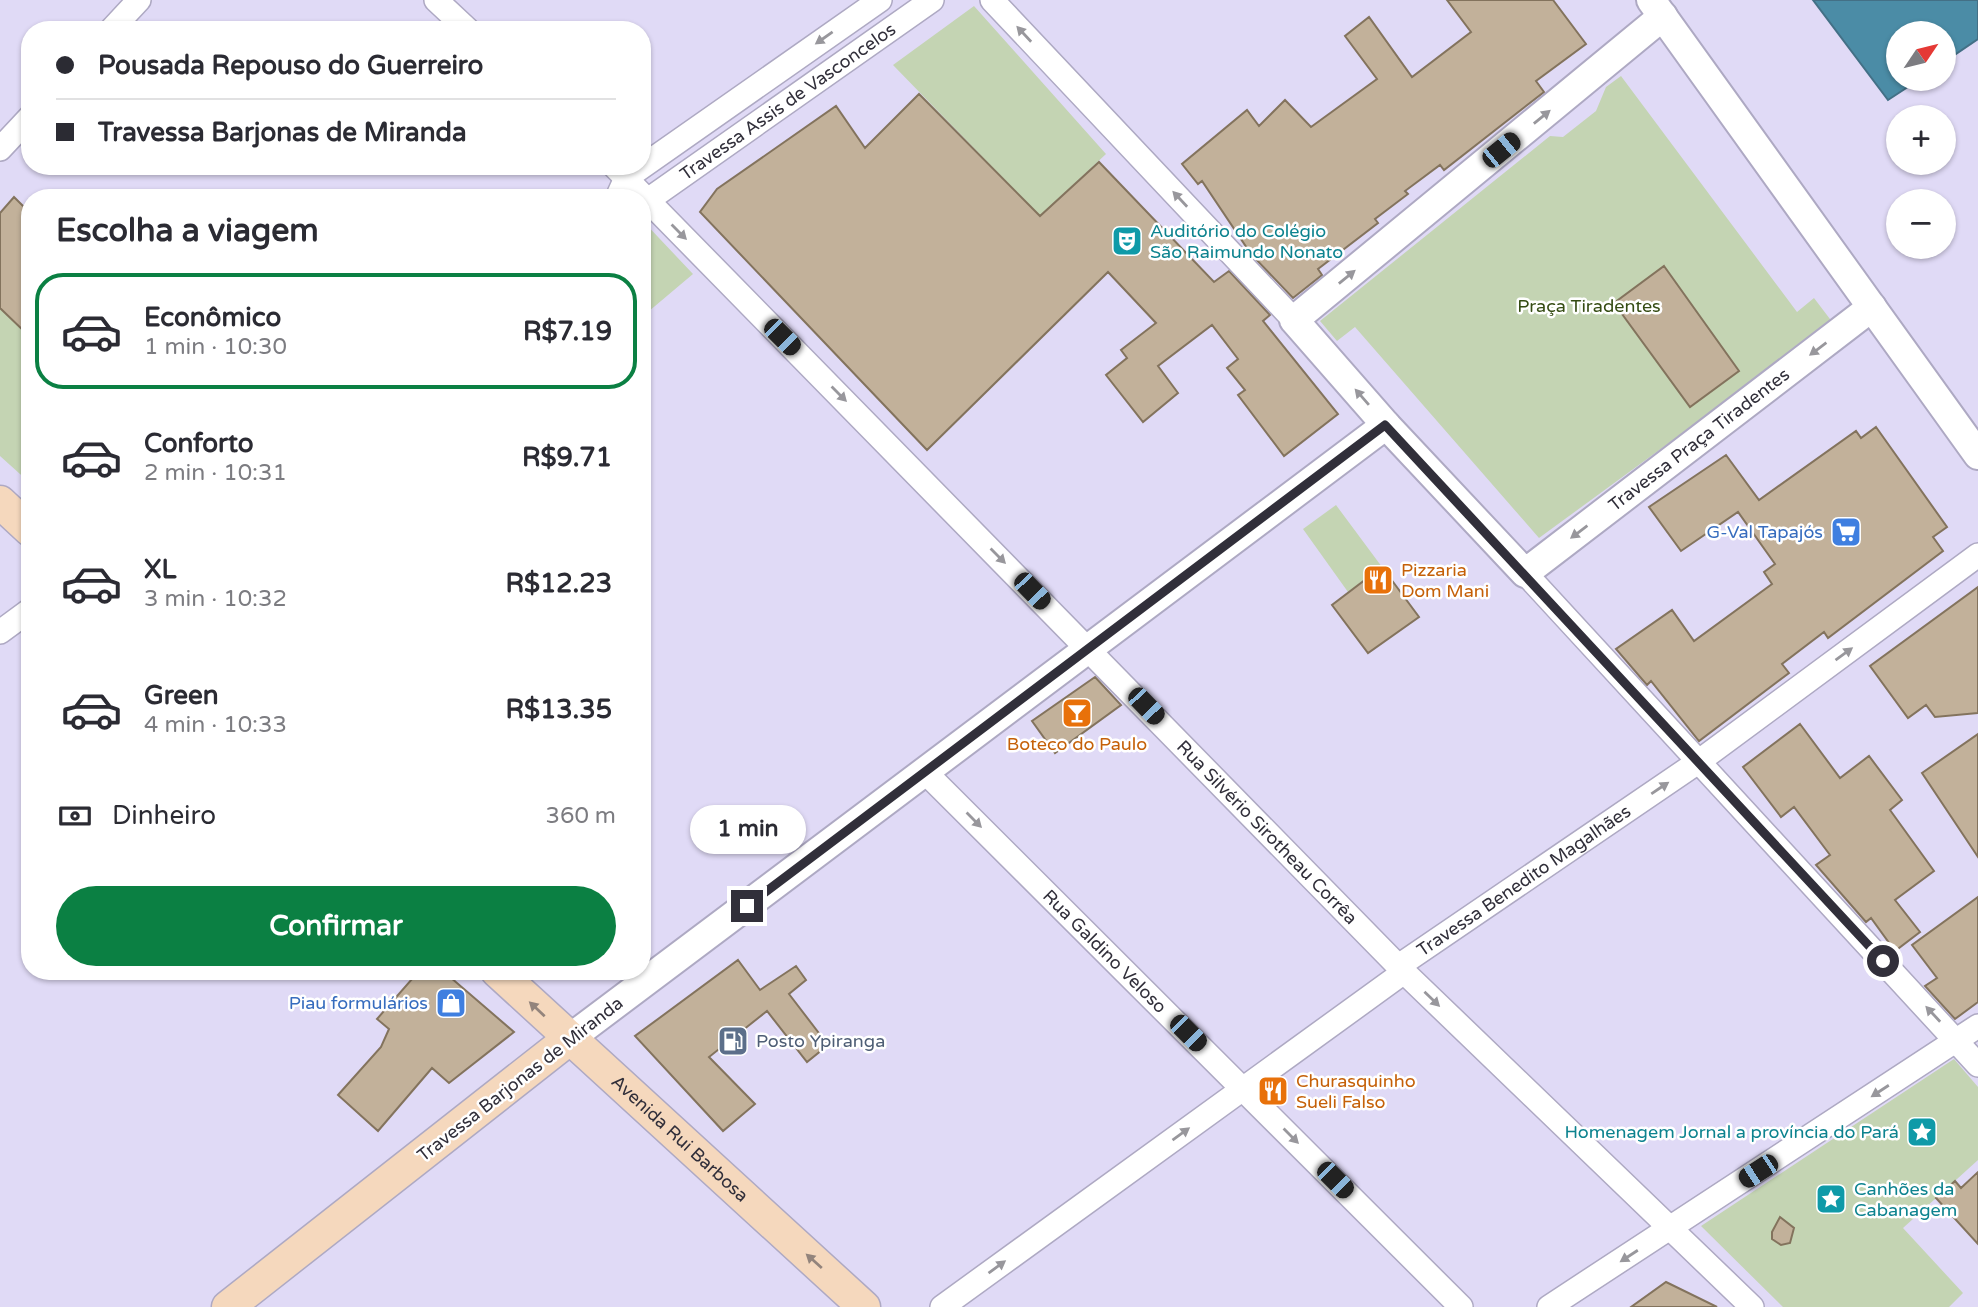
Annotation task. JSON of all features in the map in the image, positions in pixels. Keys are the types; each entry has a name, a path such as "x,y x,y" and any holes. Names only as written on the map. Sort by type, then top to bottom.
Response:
{"main road":[{"path":"0,502 21,522"},
{"name":"Avenida Rui Barbosa","path":"506,980 864,1307"},
{"name":"Travessa Barjonas de Miranda","path":"228,1307 569,1040"}],"street":[{"path":"119,21 139,0"},
{"path":"436,0 458,21"},
{"name":"Travessa Assis de Vasconcelos","path":"651,159 880,0"},
{"name":"Travessa Assis de Vasconcelos","path":"651,196 932,0"},
{"path":"992,0 1294,320 1385,425 1525,573 1978,1065"},
{"path":"1294,320 1657,8 1978,455"},
{"path":"0,149 21,127"},
{"name":"Rua Silvério Sirotheau Corrêa","path":"651,206 1404,972 1752,1307"},
{"name":"Travessa Praça Tiradentes","path":"1525,573 1872,307"},
{"name":"Travessa Barjonas de Miranda","path":"651,978 1090,650 1385,425"},
{"name":"Travessa Benedito Magalhães","path":"942,1307 1404,972 1403,963 1698,762 1978,555"},
{"path":"0,632 21,617"},
{"name":"Rua Galdino Veloso","path":"925,772 1461,1307"},
{"name":"Travessa Barjonas de Miranda","path":"569,1040 649,980"},
{"path":"1549,1307 1978,1026"}],"green space":[{"path":"974,6 1106,154 1040,216 893,65"},
{"name":"Praça Tiradentes","path":"1621,76 1797,312 1814,298 1833,323 1539,538 1355,327 1337,341 1320,321 1550,136 1563,137 1596,111 1606,87"},
{"path":"651,230 693,274 651,309"},
{"path":"0,308 21,328 21,475 0,456"},
{"path":"1336,505 1382,567 1348,592 1303,529"},
{"path":"1954,1059 1978,1087 1978,1160 1903,1228 1963,1293 1949,1307 1783,1307 1701,1226"}],"water":[{"path":"1813,0 1978,0 1978,39 1956,54 1956,21 1886,21 1886,91 1902,91 1888,100"}],"building":[{"path":"1447,0 1553,0 1586,44 1536,81 1544,92 1444,170 1440,165 1405,191 1408,194 1375,219 1378,223 1318,269 1322,275 1293,298 1251,254 1202,181 1198,184 1182,164 1247,110 1259,126 1285,100 1311,127 1377,79 1345,36 1369,17 1412,77 1471,32"},
{"path":"919,94 1040,216 1099,162 1214,282 1229,271 1270,315 1263,321 1338,414 1284,456 1238,395 1245,390 1227,368 1238,359 1212,325 1158,366 1178,393 1143,422 1106,375 1127,358 1121,350 1156,323 1108,272 927,450 700,212 717,189 836,106 865,148"},
{"path":"14,197 21,204 21,328 0,308 0,213"},
{"path":"1664,266 1739,371 1690,407 1614,303"},
{"path":"1876,427 1947,527 1933,537 1943,551 1828,638 1824,632 1782,664 1789,673 1699,741 1651,681 1647,685 1616,649 1672,610 1694,641 1772,584 1764,572 1775,564 1738,512 1681,551 1649,507 1726,455 1759,500 1856,431 1861,438"},
{"name":"Pizzaria Dom Mani","path":"1382,567 1419,617 1368,653 1332,605"},
{"path":"1978,587 1978,713 1935,717 1926,705 1908,718 1870,666"},
{"name":"Boteco do Paulo","path":"1095,677 1121,705 1055,753 1032,721"},
{"path":"1800,724 1840,778 1869,756 1902,800 1890,810 1934,871 1895,900 1920,932 1895,951 1871,918 1866,922 1816,865 1830,855 1794,807 1781,817 1743,767"},
{"path":"1978,734 1978,857 1922,773"},
{"path":"1978,897 1978,1002 1955,1019 1925,986 1937,978 1912,945"},
{"path":"738,960 760,990 796,966 806,980 789,994 828,1045 807,1062 767,1011 709,1057 755,1104 723,1131 635,1036"},
{"path":"411,980 453,980 514,1032 449,1083 432,1068 378,1131 338,1095 381,1047 389,1029 377,1019"},
{"path":"1978,1172 1978,1244 1936,1198 1955,1181 1961,1188"},
{"path":"1780,1217 1794,1228 1790,1243 1781,1245 1772,1239 1772,1232"},
{"path":"1666,1282 1717,1307 1631,1307"}],"place":[{"name":"Auditório do Colégio São Raimundo Nonato","path":"1127,241"},
{"name":"G-Val Tapajós","path":"1846,532"},
{"name":"Pizzaria Dom Mani","path":"1378,580"},
{"name":"Boteco do Paulo","path":"1077,713"},
{"name":"Piau formulários","path":"451,1003"},
{"name":"Posto Ypiranga","path":"733,1041"},
{"name":"Churasquinho Sueli Falso","path":"1273,1091"},
{"name":"Homenagem Jornal a província do Pará","path":"1922,1132"},
{"name":"Canhões da Cabanagem","path":"1831,1199"}],"route":[{"path":"747,906 1385,425 1883,961"}]}
